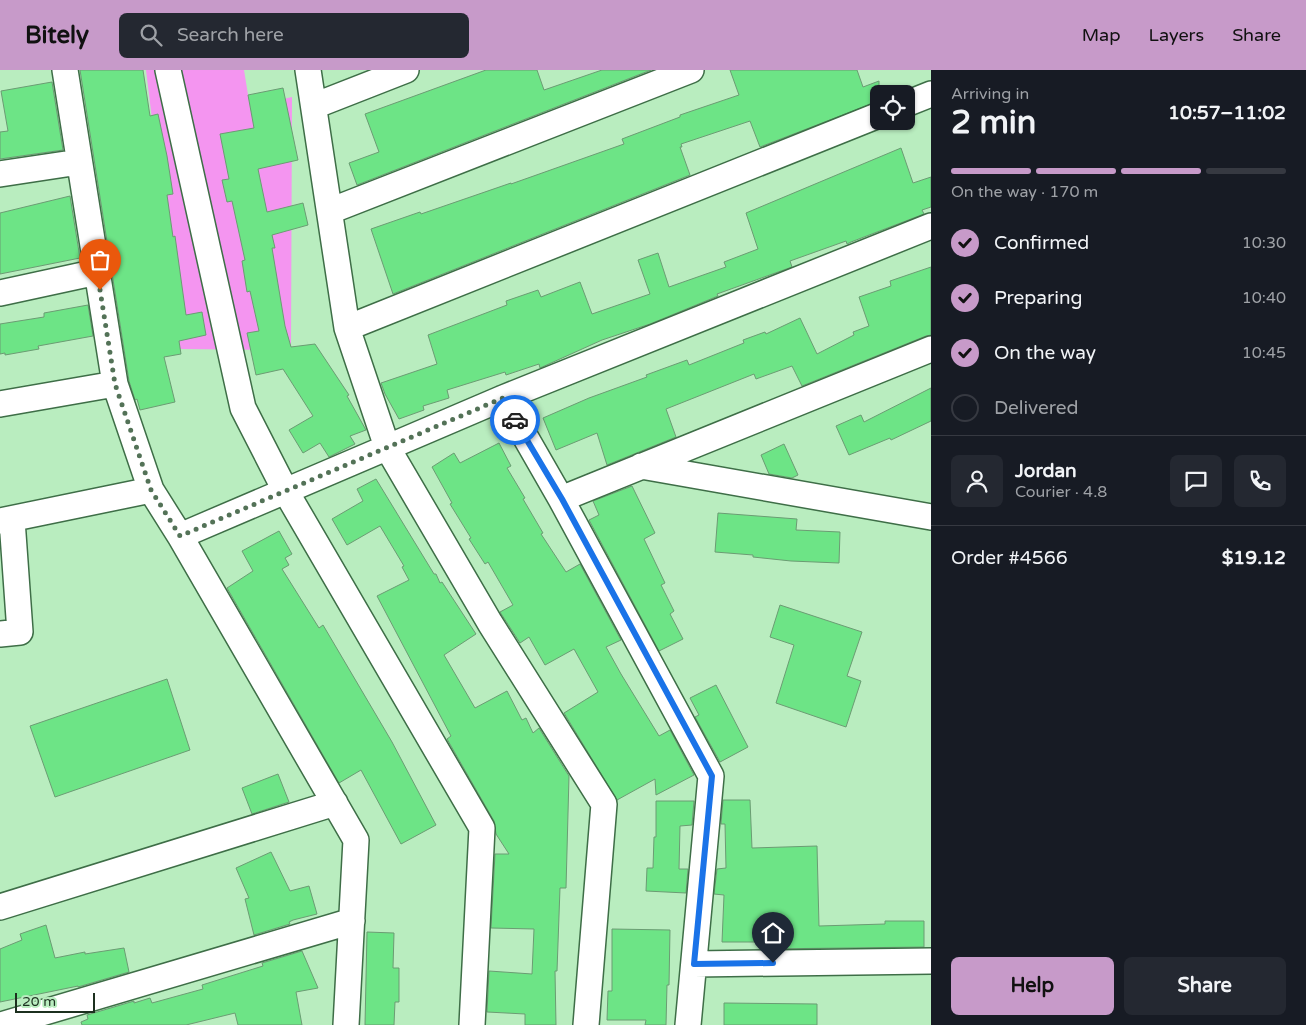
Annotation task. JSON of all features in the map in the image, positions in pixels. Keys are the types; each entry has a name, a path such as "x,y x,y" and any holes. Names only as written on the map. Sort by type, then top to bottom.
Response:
{"street":[{"path":"65,70 115,384 151,490 180,536 356,840 346,1025"},
{"path":"168,70 243,408 285,490 482,828 472,1025"},
{"path":"308,70 347,328 387,447 490,623 604,804 586,1025"},
{"path":"314,106 406,70"},
{"path":"330,211 691,70"},
{"path":"347,328 870,119"},
{"path":"0,174 79,162"},
{"path":"180,536 503,398 931,226"},
{"path":"0,293 97,272"},
{"path":"562,499 931,349"},
{"path":"0,404 115,384"},
{"path":"503,398 562,499 712,776 688,1025"},
{"path":"642,466 931,517"},
{"path":"0,634 20,632 6,520 151,490"},
{"path":"0,907 335,803"},
{"path":"0,1025 352,921"},
{"path":"694,964 931,962"}],"shaded area":[{"path":"146,70 244,70 250,107 292,97 291,350 180,349"}],"building":[{"path":"80,70 143,70 150,116 158,114 173,194 167,195 186,315 202,312 206,335 179,341 181,354 164,357 175,402 140,410 129,381"},
{"path":"486,70 537,70 544,90 602,70 651,70 357,185 349,163 379,152 365,114"},
{"path":"730,70 857,70 863,87 879,81 879,85 870,85 870,104 760,147 750,121 681,144 682,147 680,147 690,175 393,294 371,229 511,184 624,144 622,139 680,117 680,115 739,95"},
{"path":"52,82 63,150 0,159 0,132 8,131 1,91"},
{"path":"283,88 298,160 258,169 267,212 303,203 308,225 272,235 275,248 272,248 285,326 291,347 315,344 349,395 347,396 366,430 350,436 355,444 329,457 320,443 303,453 289,430 313,416 283,369 256,375 247,333 259,331 250,291 247,292 242,261 245,260 232,201 227,202 222,180 229,179 220,134 254,128 248,95"},
{"path":"901,148 913,183 931,177 931,207 922,210 924,214 847,244 846,241 790,261 792,267 717,294 718,296 650,324 602,340 540,368 539,364 506,375 505,372 447,390 449,398 423,406 424,410 399,419 385,394 381,383 437,364 428,335 507,305 506,301 538,290 541,297 580,282 592,314 650,294 638,260 658,253 669,287 726,267 724,262 758,249 746,213"},
{"path":"70,196 80,258 0,274 0,213"},
{"path":"931,267 931,335 802,386 792,366 756,379 754,374 666,409 676,437 607,465 597,433 556,450 543,418 687,360 689,365 744,343 743,340 765,332 766,334 800,318 817,354 854,335 853,332 869,326 859,297 891,286 890,281"},
{"path":"88,305 93,336 38,346 39,349 5,355 5,353 0,354 0,324 44,317 44,313"},
{"path":"931,388 931,421 891,440 890,438 849,455 836,426 861,415 864,422"},
{"path":"499,443 511,466 507,468 525,498 523,499 543,533 541,534 566,572 580,564 621,640 606,647 621,674 659,736 670,730 694,775 656,795 655,779 617,800 564,713 598,692 574,649 545,665 529,637 520,643 500,612 513,605 488,562 485,564 469,539 471,538 450,504 452,503 432,467 454,453 460,463"},
{"path":"784,444 798,475 792,478 769,474 761,455"},
{"path":"376,479 434,574 436,574 440,583 442,582 476,634 444,655 475,708 507,691 522,720 526,718 533,733 539,728 569,776 566,888 560,888 557,971 555,971 556,1025 525,1025 525,1014 487,1012 489,971 532,974 534,929 491,928 495,854 509,854 496,834 494,821 447,739 451,736 377,596 409,580 402,567 404,566 380,526 347,545 332,519 363,501 357,489"},
{"path":"632,486 655,533 644,539 665,583 661,585 674,611 670,614 683,639 659,651 589,520 599,515 593,501"},
{"path":"718,513 797,519 796,530 840,532 839,563 791,561 715,552"},
{"path":"279,531 292,554 285,558 289,565 282,569 319,628 323,625 392,742 436,825 401,844 361,770 339,783 227,588 253,571 242,551"},
{"path":"780,605 862,632 847,676 861,681 846,727 776,703 794,645 770,637"},
{"path":"167,679 190,750 55,797 30,726"},
{"path":"716,685 748,747 720,762 695,717 699,715 690,698"},
{"path":"278,774 289,802 252,814 242,788"},
{"path":"723,800 750,800 752,848 817,846 819,926 885,924 885,921 924,921 924,947 764,949 764,942 722,942 724,895 714,894 717,869 726,868 725,824 721,824"},
{"path":"656,801 694,801 692,825 680,826 679,869 688,869 686,893 646,891 647,868 653,868 654,837 656,837"},
{"path":"271,852 290,891 309,886 317,914 293,920 289,922 290,924 254,935 245,899 249,898 236,868"},
{"path":"46,925 55,958 85,952 85,954 124,948 129,972 78,987 0,1002 0,949 22,940 20,934"},
{"path":"612,929 670,930 666,1025 645,1025 646,1020 607,1020 608,991 612,991"},
{"path":"367,932 394,933 393,968 399,968 399,1002 395,1002 394,1025 365,1025"},
{"path":"302,951 318,988 296,992 302,1025 238,1025 235,1013 186,1025 82,1025 81,1022 88,1019 87,1015 134,1001 134,1003 150,998 152,1003 203,989 202,985 263,966 262,963"},
{"path":"724,1003 817,1004 817,1025 724,1025"}],"way so far":[{"path":"100,290 115,384 151,490 180,536 503,398 515,420"}],"route":[{"path":"515,420 562,499 712,776 694,964 773,963"}]}
